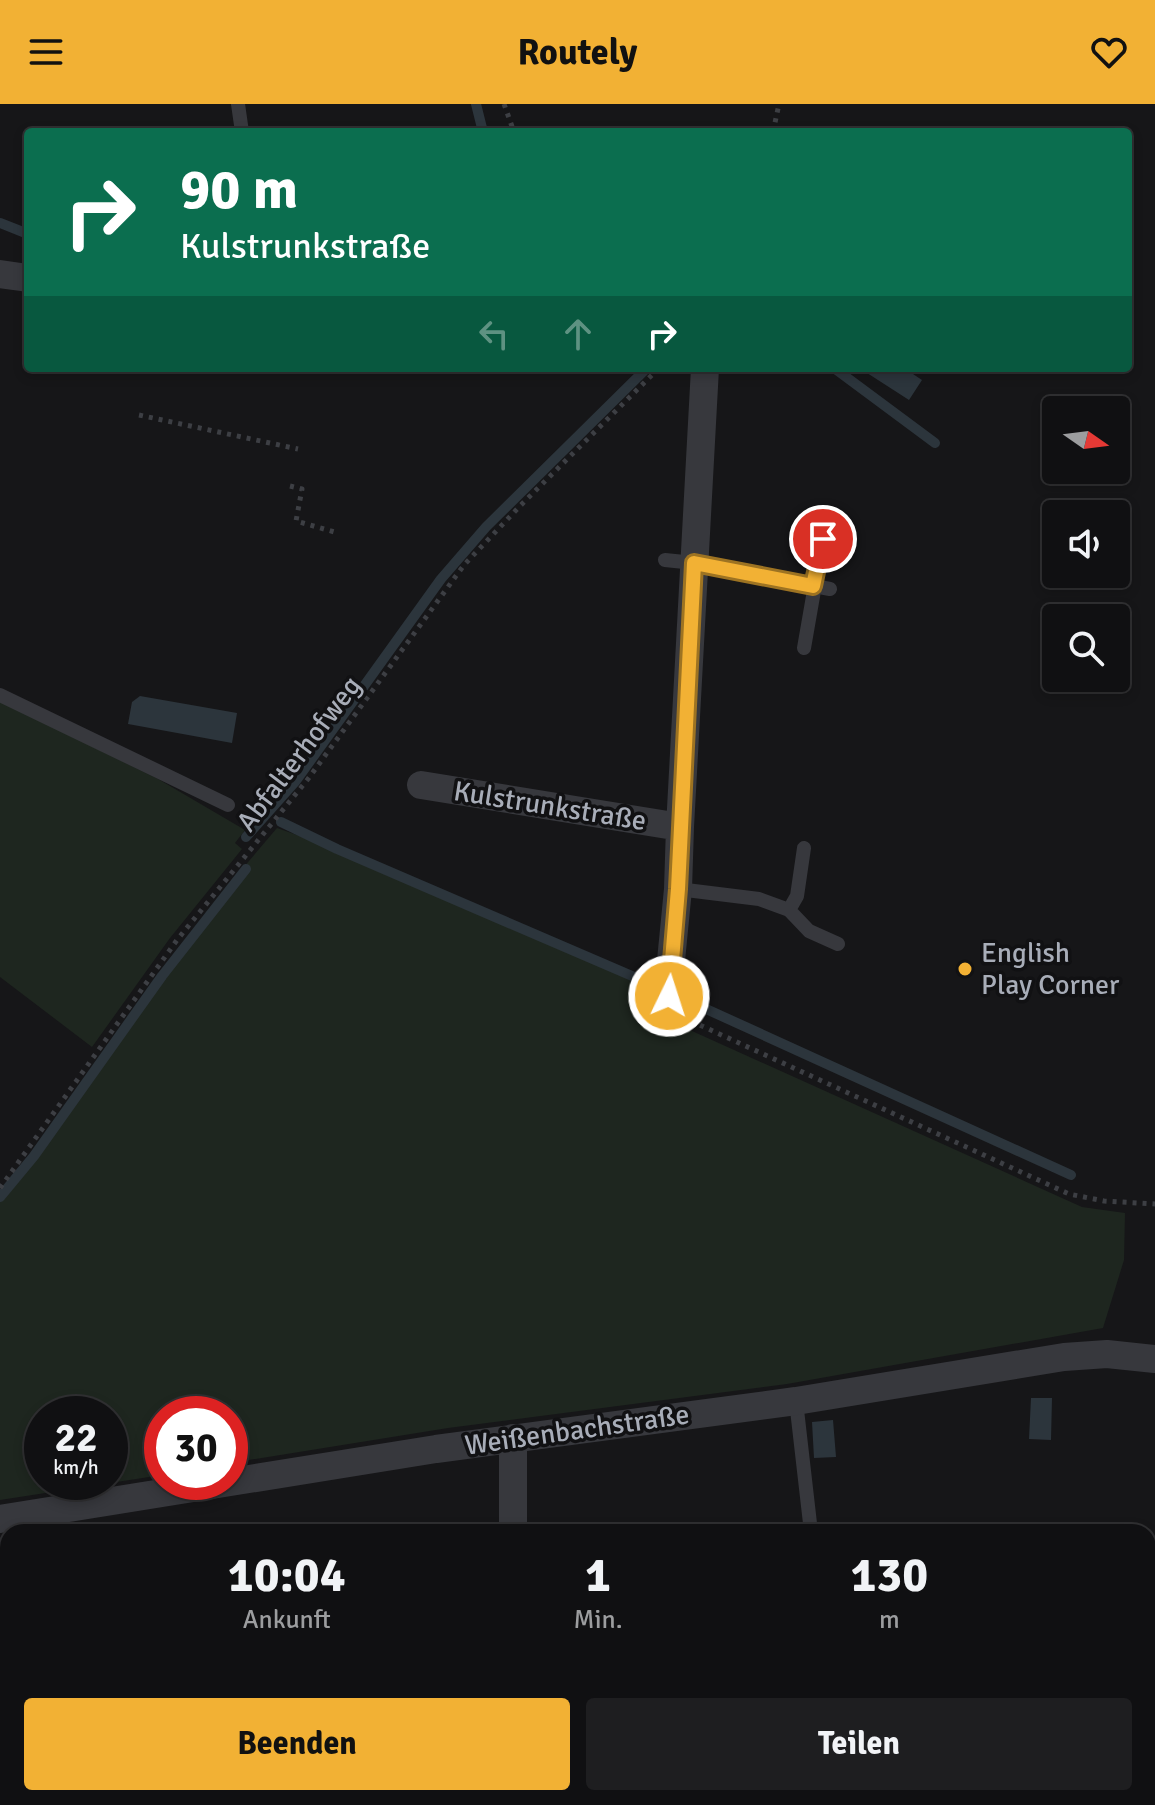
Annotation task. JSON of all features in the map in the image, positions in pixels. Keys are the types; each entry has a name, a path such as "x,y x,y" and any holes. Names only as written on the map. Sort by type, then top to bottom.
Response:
{"street":[{"path":"0,274 24,277"},
{"name":"Kulstrunkstraße","path":"669,994 678,889 705,372"},
{"name":"Kulstrunkstraße","path":"421,785 680,827"},
{"path":"1155,1352 1155,1359"},
{"name":"Weißenbachstraße","path":"0,1519 513,1438 796,1401 1064,1357 1107,1354 1155,1359"},
{"path":"513,1438 513,1524"}],"lane":[{"path":"238,104 241,128"},
{"path":"804,648 823,539"},
{"path":"665,560 830,589"},
{"path":"0,695 228,805"},
{"path":"789,910 797,896 804,848"},
{"path":"678,889 759,899 789,910 809,931 838,944"},
{"path":"796,1401 810,1524"}],"path":[{"path":"504,104 513,128"},
{"path":"774,128 779,104"},
{"name":"Abfalterhofweg","path":"0,1188 177,940 308,779 457,574 521,505 655,372"},
{"path":"139,415 298,449"},
{"path":"290,486 302,489 296,521 338,533"},
{"path":"669,994 669,1011 1069,1194 1104,1201 1155,1204"}],"shaded area":[{"path":"866,372 910,372 922,380 909,400"},
{"path":"140,696 237,713 232,743 128,724 132,702"},
{"path":"0,701 158,779 245,830 235,843 242,849 170,938 92,1047 0,977"},
{"path":"277,828 337,849 660,988 661,1017 1082,1207 1125,1213 1124,1260 1103,1328 787,1384 448,1428 248,1460 248,1396 144,1396 144,1478 128,1480 128,1396 24,1396 24,1496 0,1500 0,1197 34,1156 232,881"},
{"path":"1031,1398 1052,1398 1051,1440 1029,1439"},
{"path":"833,1420 836,1457 814,1458 812,1422"}],"waterway":[{"path":"476,104 482,128"},
{"path":"0,223 24,232"},
{"path":"246,837 295,782 441,579 486,527 643,372"},
{"path":"839,372 935,443"},
{"path":"281,822 660,988 1071,1175"},
{"path":"0,1197 34,1156 162,976 246,869"}],"place":[{"name":"English Play Corner","path":"965,969"}],"route":[{"path":"669,996 678,889 694,563 813,586 823,539"}]}
